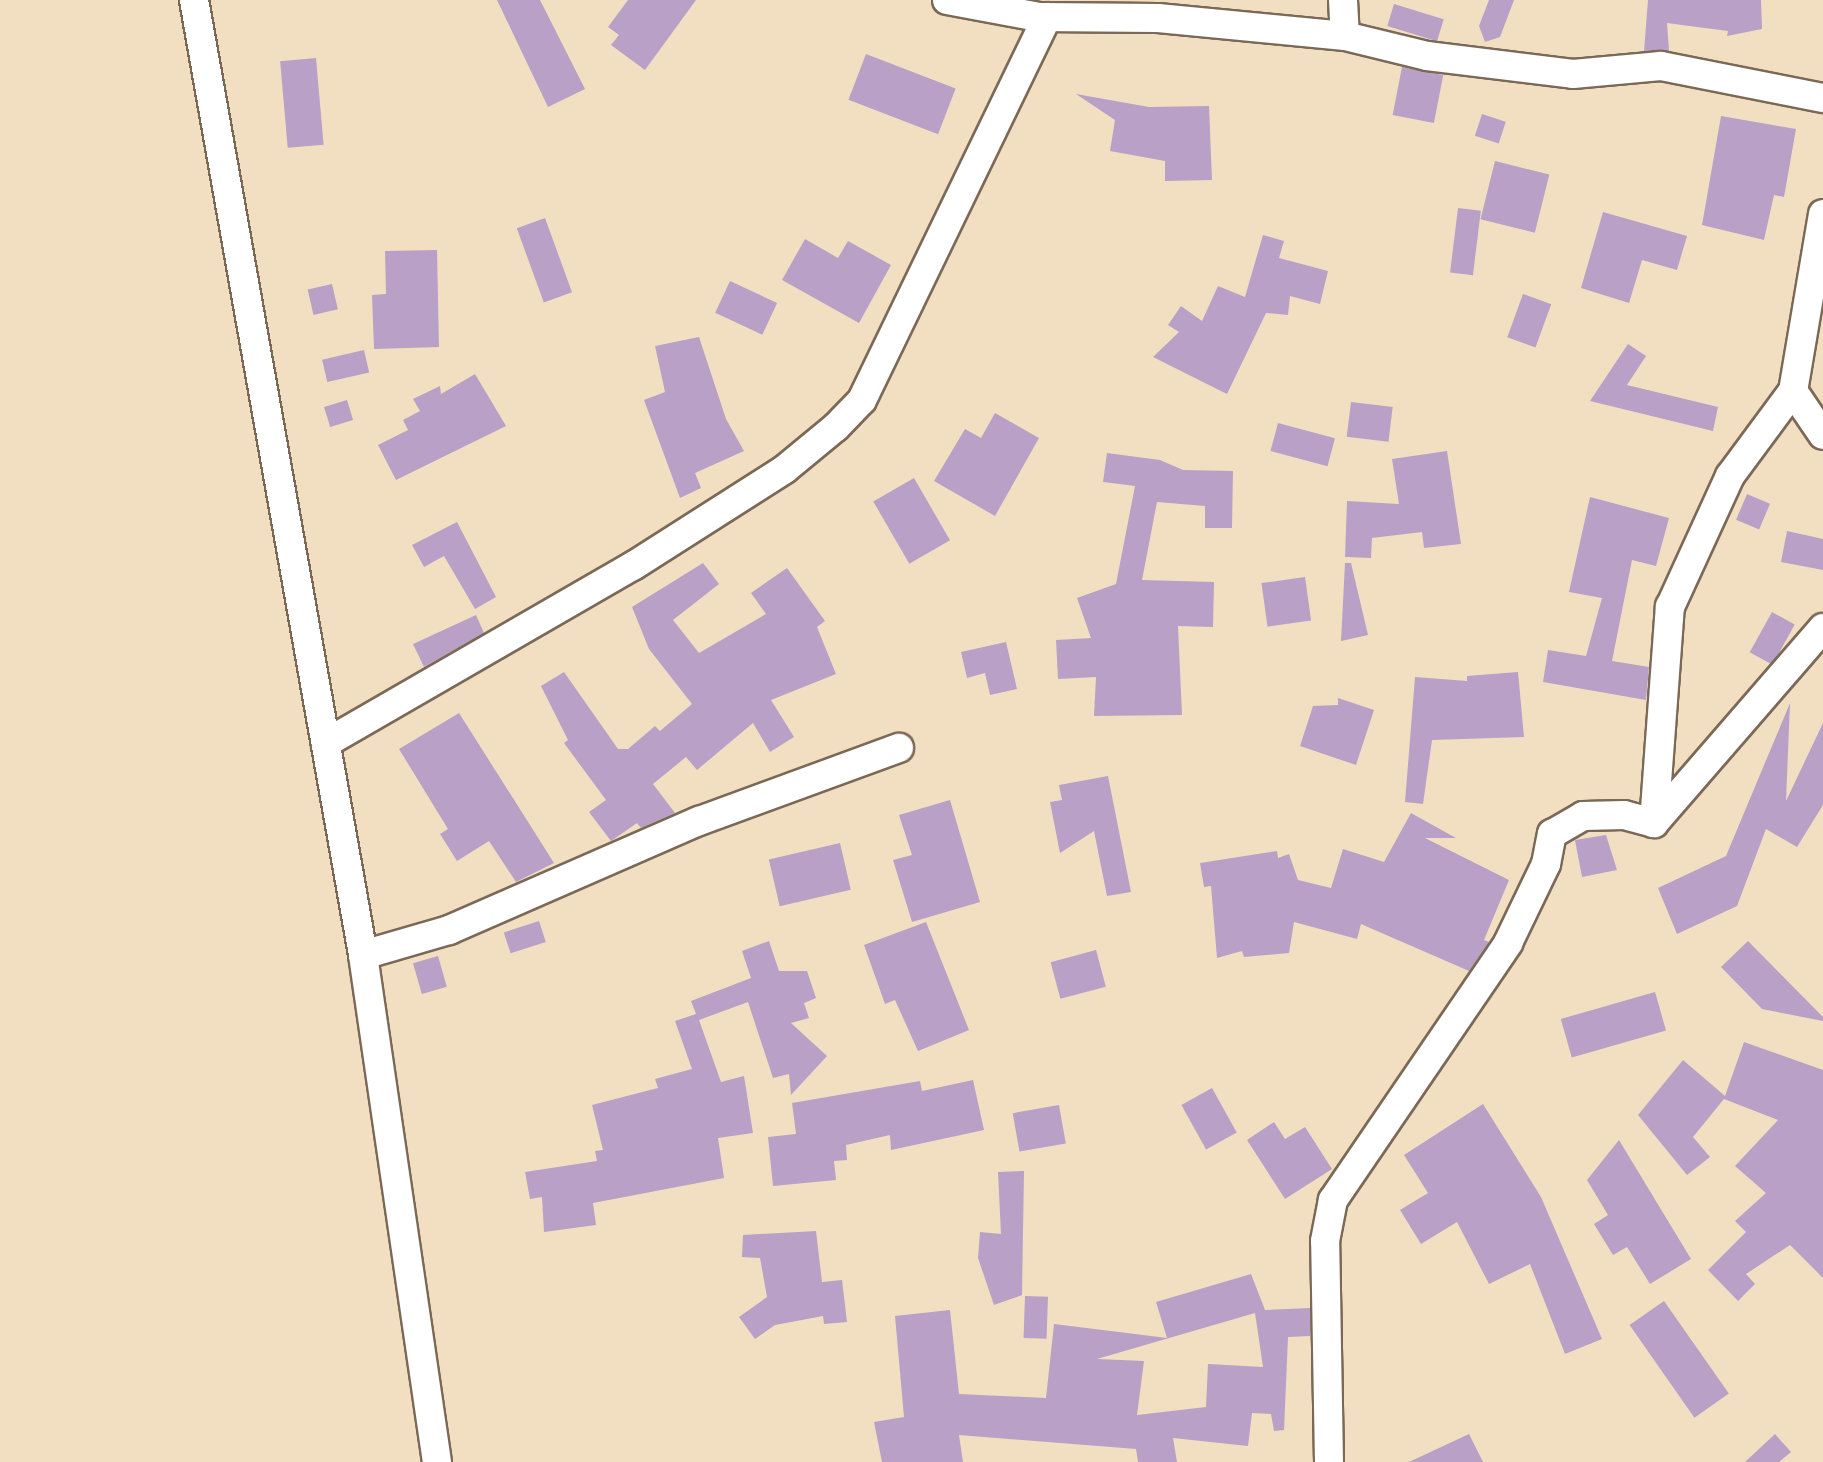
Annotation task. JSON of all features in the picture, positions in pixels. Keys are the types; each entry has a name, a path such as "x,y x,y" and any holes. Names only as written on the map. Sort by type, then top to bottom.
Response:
{"street":[{"path":"194,0 363,955 437,1462"},
{"path":"947,0 1047,18 1158,18 1345,36 1427,56 1573,74 1661,66 1823,98"},
{"path":"1343,0 1345,36"},
{"path":"327,743 634,566 785,469 836,427 862,400 1047,18"},
{"path":"1654,823 1670,607 1730,476 1793,391 1823,214"},
{"path":"1793,391 1823,435"},
{"path":"1654,823 1823,628"},
{"path":"363,955 449,930 699,821 899,748"},
{"path":"1329,1462 1325,1241 1333,1200 1508,943 1546,864 1552,834 1583,816 1624,815 1654,823"}],"building":[{"path":"497,0 540,0 585,89 548,107"},
{"path":"628,0 696,0 645,70 611,45 619,35 608,27"},
{"path":"1489,0 1514,0 1500,37 1485,42 1479,26"},
{"path":"1648,0 1761,0 1762,29 1727,36 1728,31 1667,23 1669,51 1644,51"},
{"path":"1394,4 1444,19 1437,41 1387,26"},
{"path":"866,54 956,88 938,134 848,100"},
{"path":"316,58 324,145 288,148 280,61"},
{"path":"1402,67 1443,75 1434,123 1393,115"},
{"path":"1076,94 1149,107 1209,106 1212,180 1165,181 1165,161 1110,151 1115,120"},
{"path":"1482,114 1506,122 1499,144 1475,136"},
{"path":"1721,116 1796,129 1784,197 1774,195 1764,240 1702,225"},
{"path":"1495,161 1549,175 1535,233 1480,219"},
{"path":"1458,208 1481,211 1473,275 1450,273"},
{"path":"1603,212 1687,236 1677,270 1642,260 1629,303 1581,288"},
{"path":"545,218 572,292 544,302 517,228"},
{"path":"1263,235 1284,241 1279,258 1328,271 1320,304 1290,296 1288,315 1266,313 1227,394 1153,357 1179,332 1168,325 1181,306 1202,321 1218,286 1245,297"},
{"path":"805,239 838,258 848,241 891,265 859,323 782,280"},
{"path":"437,250 439,347 374,349 372,295 386,294 385,251"},
{"path":"730,281 777,303 762,335 715,313"},
{"path":"332,284 338,309 313,315 308,290"},
{"path":"1523,294 1551,304 1535,347 1507,337"},
{"path":"699,337 726,419 744,451 695,473 701,488 680,498 644,400 665,392 655,346"},
{"path":"1628,344 1646,356 1627,385 1718,407 1713,431 1590,401"},
{"path":"364,350 369,372 327,382 322,360"},
{"path":"475,374 506,426 396,480 378,445 408,430 403,420 420,411 413,399 440,386 441,394"},
{"path":"347,400 353,420 330,427 324,407"},
{"path":"1351,402 1393,407 1388,442 1347,437"},
{"path":"995,413 1039,438 995,516 934,481 965,429 981,438"},
{"path":"1278,423 1335,438 1327,466 1270,451"},
{"path":"1447,451 1461,544 1424,548 1422,532 1372,538 1371,558 1345,557 1347,501 1399,504 1392,459"},
{"path":"1107,453 1160,460 1183,470 1233,471 1232,528 1205,528 1205,506 1157,502 1142,580 1214,582 1213,627 1178,626 1182,715 1094,716 1096,677 1058,679 1056,640 1091,638 1077,598 1116,584 1135,486 1103,482"},
{"path":"914,478 950,540 909,564 873,502"},
{"path":"1747,494 1770,504 1759,530 1736,520"},
{"path":"1590,497 1669,518 1656,566 1632,560 1612,661 1649,667 1646,700 1543,682 1548,650 1586,656 1602,598 1569,592"},
{"path":"457,522 496,597 475,609 444,556 424,567 412,545"},
{"path":"1787,531 1823,539 1823,570 1781,562"},
{"path":"703,563 719,584 673,620 699,653 766,614 751,593 787,568 825,621 817,627 836,674 771,700 794,737 770,752 753,723 697,770 686,757 653,784 675,813 641,828 637,823 611,841 589,812 606,800 564,743 568,740 541,686 564,672 618,749 628,749 655,726 660,731 692,704 649,649 632,607"},
{"path":"1345,563 1351,563 1368,635 1341,641"},
{"path":"1305,577 1311,621 1268,627 1261,583"},
{"path":"1772,612 1795,625 1772,665 1750,652"},
{"path":"476,615 484,633 424,667 413,644"},
{"path":"1006,642 1017,689 990,695 985,673 967,678 961,652"},
{"path":"1518,672 1524,737 1432,740 1423,804 1405,802 1415,677 1467,681 1467,676"},
{"path":"1338,698 1374,710 1356,765 1300,746 1313,706 1338,705"},
{"path":"1790,703 1786,801 1823,723 1823,805 1797,847 1766,829 1737,906 1677,934 1658,888 1726,856"},
{"path":"459,713 554,863 516,882 489,841 457,861 440,834 448,829 399,749"},
{"path":"1108,776 1131,892 1107,896 1094,831 1060,853 1050,802 1062,800 1059,785"},
{"path":"950,800 980,902 912,922 893,860 912,855 899,815"},
{"path":"1411,813 1456,838 1425,838 1509,880 1484,940 1489,942 1469,971 1361,924 1357,939 1294,922 1289,953 1244,957 1242,951 1217,958 1211,886 1204,887 1200,863 1277,851 1278,858 1289,854 1298,880 1331,888 1343,849 1384,862"},
{"path":"1606,835 1617,870 1582,877 1575,840"},
{"path":"840,843 851,890 780,906 769,859"},
{"path":"539,921 546,942 511,953 504,932"},
{"path":"926,922 969,1030 918,1051 895,1000 885,1004 864,945"},
{"path":"769,941 779,971 807,971 816,998 804,1003 809,1018 791,1023 827,1056 791,1095 789,1074 773,1078 748,1002 699,1020 721,1082 744,1076 753,1133 718,1138 724,1178 593,1203 596,1225 544,1232 542,1197 530,1199 525,1172 597,1161 595,1151 603,1150 592,1105 658,1088 655,1079 692,1069 675,1021 696,1014 691,1001 751,978 742,951"},
{"path":"1748,941 1823,1017 1823,1021 1762,1009 1721,967"},
{"path":"1096,950 1106,987 1060,999 1051,962"},
{"path":"438,956 447,987 422,994 413,963"},
{"path":"1655,992 1666,1030 1572,1057 1561,1019"},
{"path":"1744,1042 1823,1070 1823,1278 1790,1245 1746,1274 1755,1284 1738,1301 1708,1270 1746,1232 1735,1221 1766,1193 1735,1166 1778,1120 1724,1099 1693,1137 1710,1157 1687,1175 1638,1115 1683,1060 1725,1096"},
{"path":"973,1080 984,1130 891,1150 890,1135 846,1145 847,1160 834,1161 836,1180 773,1186 768,1137 796,1134 792,1103 920,1081 922,1091"},
{"path":"1212,1088 1237,1133 1206,1150 1181,1105"},
{"path":"1483,1104 1541,1197 1602,1339 1565,1354 1530,1264 1489,1284 1457,1222 1421,1244 1400,1210 1428,1193 1404,1155"},
{"path":"1059,1105 1066,1143 1019,1152 1013,1113"},
{"path":"1274,1122 1285,1139 1305,1127 1332,1169 1285,1199 1247,1140"},
{"path":"1619,1140 1691,1259 1650,1284 1627,1247 1613,1255 1594,1224 1608,1215 1587,1180"},
{"path":"1024,1171 1022,1295 994,1305 978,1258 980,1232 1001,1234 998,1172"},
{"path":"816,1231 822,1282 842,1280 847,1322 824,1324 823,1316 775,1325 755,1339 739,1317 767,1297 760,1258 742,1257 743,1235"},
{"path":"1251,1274 1265,1310 1310,1308 1310,1336 1288,1337 1284,1430 1274,1431 1271,1414 1252,1413 1248,1446 1173,1438 1177,1462 1138,1462 1136,1449 959,1435 963,1462 882,1462 874,1422 904,1417 895,1316 950,1310 959,1394 1046,1398 1054,1324 1167,1338 1156,1302","holes":["1255,1313 1263,1367 1208,1364 1206,1407 1137,1415 1144,1361 1097,1359"]},
{"path":"1025,1296 1048,1297 1047,1339 1024,1338"},
{"path":"1664,1301 1729,1394 1694,1418 1630,1325"},
{"path":"1469,1434 1483,1462 1409,1462"},
{"path":"1775,1434 1791,1452 1779,1462 1745,1462"}]}
